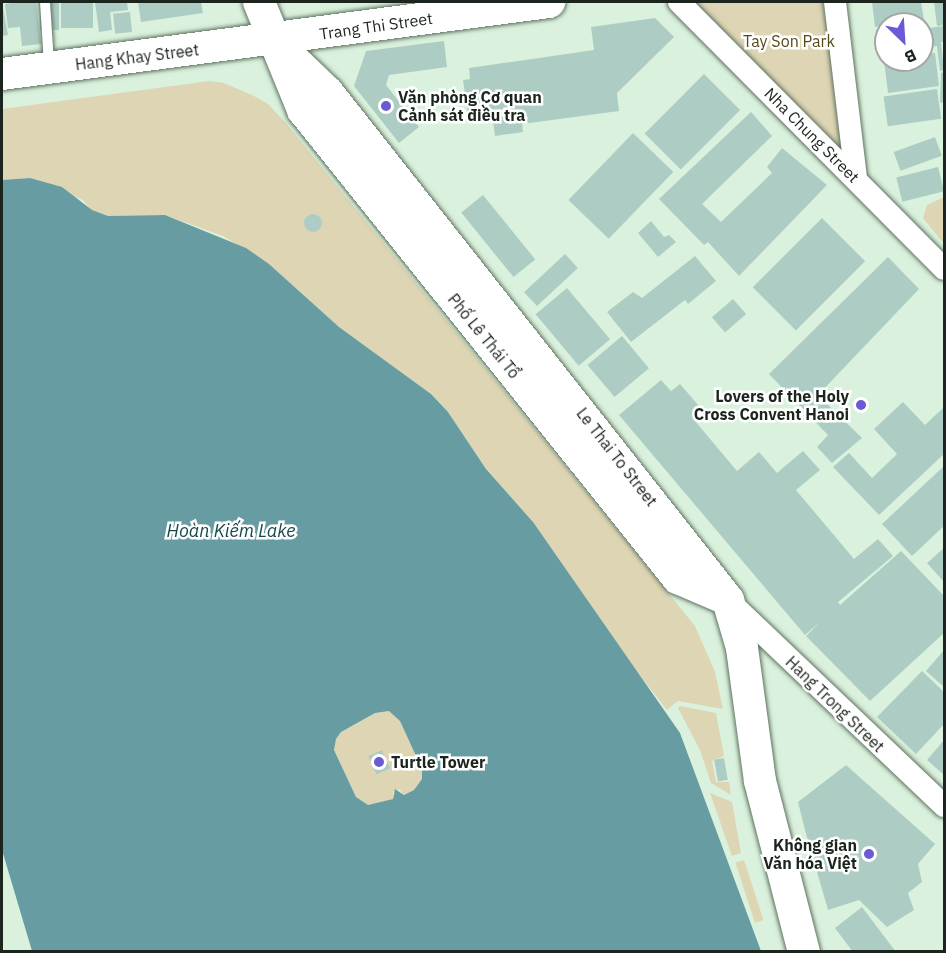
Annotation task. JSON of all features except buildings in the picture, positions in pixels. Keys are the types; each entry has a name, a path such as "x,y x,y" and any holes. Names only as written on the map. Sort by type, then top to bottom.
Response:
{"main road":[{"path":"259,2 273,40"},
{"name":"Trang Thi Street","path":"273,40 549,2"},
{"name":"Hang Khay Street","path":"2,74 273,40"},
{"name":"Le Thai To Street","path":"273,40 328,93 728,600 742,648 764,801 804,951"}],"street":[{"name":"Nha Chung Street","path":"679,2 945,269"},
{"path":"835,2 856,178"},
{"name":"Hang Trong Street","path":"728,600 945,806"}],"lane":[{"path":"45,2 49,68"}],"green space":[{"name":"Tay Son Park","path":"693,2 823,2 845,154"},
{"path":"209,81 224,83 254,96 268,104 285,122 695,626 715,672 723,709 678,701 667,710 607,633 533,522 486,469 448,412 431,394 339,327 269,264 223,236 165,215 108,216 91,210 83,200 30,178 2,180 2,109"},
{"path":"944,197 944,244 923,218 927,205"},
{"path":"680,706 716,713 724,756 712,761 716,782 729,782 731,795 711,783 700,750 678,708"},
{"path":"390,711 400,720 422,769 422,779 414,790 404,795 399,789 393,792 393,799 368,805 356,797 334,750 336,739 341,732 375,713"},
{"path":"710,793 732,802 741,853 732,856"},
{"path":"744,860 763,920 755,923 735,863"}],"water":[{"name":"Hoàn Kiếm Lake","path":"30,178 62,187 92,210 108,216 165,215 246,248 269,264 339,327 431,394 448,412 486,469 533,522 680,733 761,951 32,951 2,850 2,180","holes":["389,711 400,721 422,769 422,779 414,790 404,795 395,789 393,799 368,805 356,797 334,750 336,739 341,732 375,713"]}],"place":[{"name":"Văn phòng Cơ quan Cảnh sát điều tra","path":"386,106"},
{"name":"Lovers of the Holy Cross Convent Hanoi","path":"861,405"},
{"name":"Turtle Tower","path":"379,762"},
{"name":"Không gian Văn hóa Việt","path":"869,854"}]}
